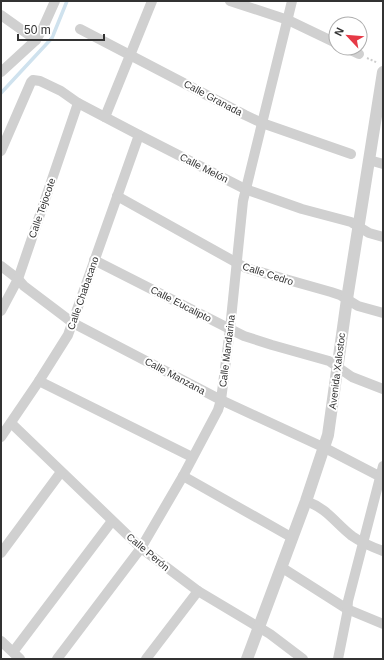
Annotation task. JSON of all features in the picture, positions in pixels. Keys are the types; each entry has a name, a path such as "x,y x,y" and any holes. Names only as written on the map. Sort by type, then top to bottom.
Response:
{"street":[{"path":"1,72 36,40 55,1"},
{"path":"105,117 152,1"},
{"path":"230,1 288,20 328,39"},
{"name":"Calle Mandarina","path":"57,659 141,548 183,476 218,410 221,400 230,329 245,189 292,1"},
{"path":"1,15 36,40"},
{"name":"Calle Granada","path":"80,29 262,123 351,154"},
{"name":"Avenida Xalostoc","path":"247,659 325,448 331,422 347,299 383,72"},
{"name":"Calle Melón","path":"1,151 29,86 33,80 40,81 60,91 78,103 245,189 302,209 350,222 359,228 383,237"},
{"name":"Calle Tejocote","path":"1,310 18,279 78,103"},
{"name":"Calle Chabacano","path":"1,437 68,335 139,135"},
{"path":"369,160 383,164"},
{"name":"Calle Cedro","path":"117,196 236,264 286,280 331,292 362,308 383,314"},
{"name":"Calle Eucalipto","path":"94,260 244,336 322,358 329,361 352,377 383,389"},
{"name":"Calle Manzana","path":"1,266 18,279 24,286 73,323 221,400 325,448 382,478"},
{"path":"39,381 192,458"},
{"name":"Calle Perón","path":"11,423 141,548 198,591 277,639 303,659"},
{"path":"338,659 348,601 382,478 383,466"},
{"path":"1,554 61,472"},
{"path":"183,476 291,537"},
{"path":"306,501 322,509 346,530 364,543 383,551"},
{"path":"1,641 16,656 112,521"},
{"path":"281,567 347,609 383,624"},
{"path":"146,659 198,591"}],"path":[{"path":"363,56 383,66"}],"waterway":[{"path":"1,93 52,38 67,1"}]}
